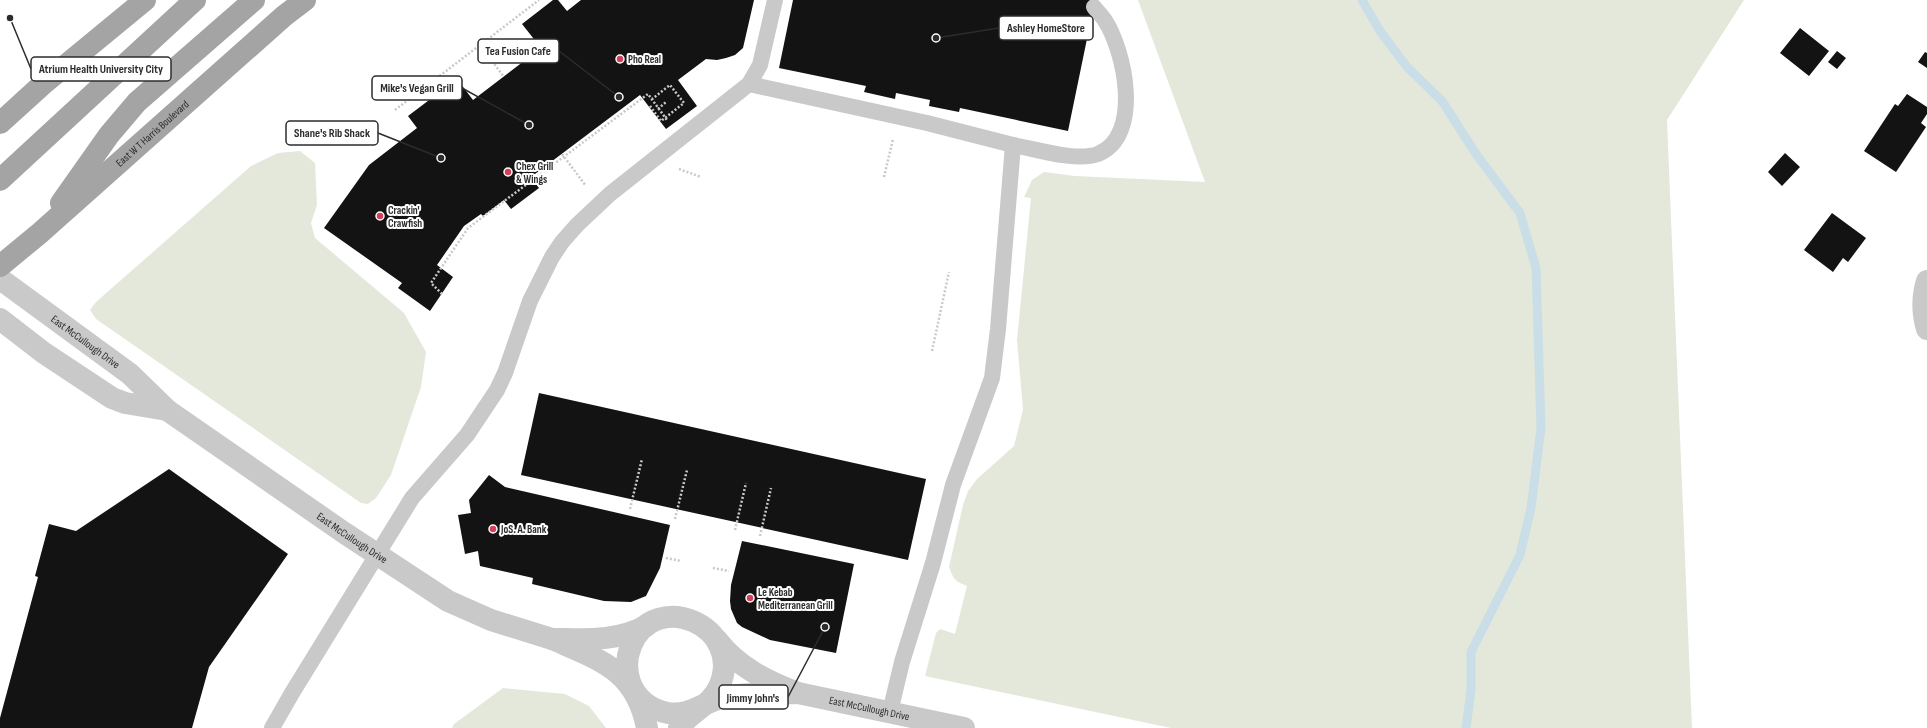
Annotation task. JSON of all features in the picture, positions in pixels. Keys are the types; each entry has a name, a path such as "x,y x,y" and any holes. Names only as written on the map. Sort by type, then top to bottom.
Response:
{"main road":[{"path":"0,123 43,84 145,0"},
{"path":"0,180 195,0"},
{"path":"40,233 109,135 137,102 254,0"},
{"name":"East W T Harris Boulevard","path":"0,266 40,233 284,16 305,0"}],"street":[{"name":"East McCullough Drive","path":"0,279 116,363 143,385 167,410 376,554 448,601 491,620 552,639 604,663 620,674 636,693 652,708 667,713 682,714 713,701 731,696 759,693 798,693"},
{"path":"1925,323 1923,295 1927,281"},
{"name":"East McCullough Drive","path":"0,319 44,353 112,398 131,404 167,410"},
{"name":"East McCullough Drive","path":"552,639 611,639 633,632 667,617 688,618 706,628 728,653 744,668 780,686 798,693 964,728"},
{"name":"East McCullough Drive","path":"636,693 627,671 628,656 634,640 644,628 651,623"},
{"name":"East McCullough Drive","path":"703,705 718,688 723,673 723,656 717,640"},
{"path":"636,693 642,708 647,728"},
{"path":"679,728 703,705"}],"lane":[{"path":"272,728 376,554 412,498 462,440 497,390 506,373 530,302 552,257 562,242 577,225 610,194 748,84 760,65 775,0"},
{"path":"748,84 927,123 1013,145 1067,155 1087,156 1104,150 1118,138 1124,122 1126,103 1121,58 1104,18 1094,8"},
{"path":"890,712 902,662 933,563 953,485 992,378 998,329 1013,145"}],"path":[{"path":"395,110 540,0"},
{"path":"480,45 504,77"},
{"path":"650,106 661,120 684,103 670,85 652,99"},
{"path":"442,294 431,282 468,228 648,94 667,120"},
{"path":"658,109 666,102"},
{"path":"562,154 588,188"},
{"path":"677,167 680,171 701,177"},
{"path":"932,351 950,272"},
{"path":"630,509 642,459"},
{"path":"675,519 687,470"},
{"path":"736,530 746,483"},
{"path":"760,536 771,488"},
{"path":"666,558 681,561"},
{"path":"713,568 729,571"}],"shaded area":[{"path":"1138,0 1744,0 1667,120 1692,728 1171,728 925,676 936,633 940,629 955,634 967,586 955,580 949,567 963,505 968,491 977,479 1014,446 1023,410 1017,340 1031,198 1024,197 1032,180 1044,172 1075,176 1205,182"},
{"path":"300,151 315,163 317,205 311,223 315,238 404,313 426,352 421,387 391,475 376,498 368,504 361,503 96,319 90,310 96,302 251,166 278,153"},
{"path":"503,688 565,694 589,706 606,728 452,728 454,724"}],"building":[{"path":"553,0 558,0 567,11 581,0 754,0 743,48 735,55 726,58 717,60 706,59 678,80 697,106 666,129 640,95 531,177 539,188 511,209 504,200 483,216 481,214 464,226 437,265 453,277 430,311 398,288 402,283 324,228 369,165 417,128 408,116 457,79 473,100 541,48 522,24"},
{"path":"793,0 1095,0 1068,131 960,108 959,112 929,106 930,100 896,93 895,99 864,92 866,86 779,68"},
{"path":"1800,28 1829,51 1809,76 1780,53"},
{"path":"1837,51 1846,58 1837,69 1828,62"},
{"path":"1925,52 1927,53 1927,68 1918,62"},
{"path":"1907,94 1927,107 1927,114 1921,123 1926,127 1896,172 1864,151 1895,104 1898,106"},
{"path":"1785,153 1800,167 1782,186 1768,172"},
{"path":"1832,213 1866,238 1848,262 1843,258 1833,272 1804,250"},
{"path":"539,393 926,479 908,560 521,475"},
{"path":"169,469 288,554 209,667 192,728 0,728 0,718 38,577 35,576 49,524 76,531"},
{"path":"489,475 505,487 670,525 660,568 646,596 631,602 604,601 532,584 533,578 480,566 478,551 465,554 458,515 471,513 469,500"},
{"path":"742,541 854,564 836,653 770,640 742,627 737,623 731,609 730,601 731,585"}],"waterway":[{"path":"1362,0 1380,31 1407,67 1442,101 1476,154 1520,213 1536,268 1541,428 1531,508 1520,555 1471,652 1471,690 1466,728"}],"place":[{"name":"Atrium Health University City","path":"10,18"},
{"name":"Ashley HomeStore","path":"936,38"},
{"name":"Pho Real","path":"620,59"},
{"name":"Tea Fusion Cafe","path":"619,97"},
{"name":"Mike's Vegan Grill","path":"529,125"},
{"name":"Shane's Rib Shack","path":"441,158"},
{"name":"Chex Grill & Wings","path":"508,172"},
{"name":"Crackin' Crawfish","path":"380,216"},
{"name":"JoS. A. Bank","path":"493,529"},
{"name":"Le Kebab Mediterranean Grill","path":"750,598"},
{"name":"Jimmy John's","path":"825,627"}]}
